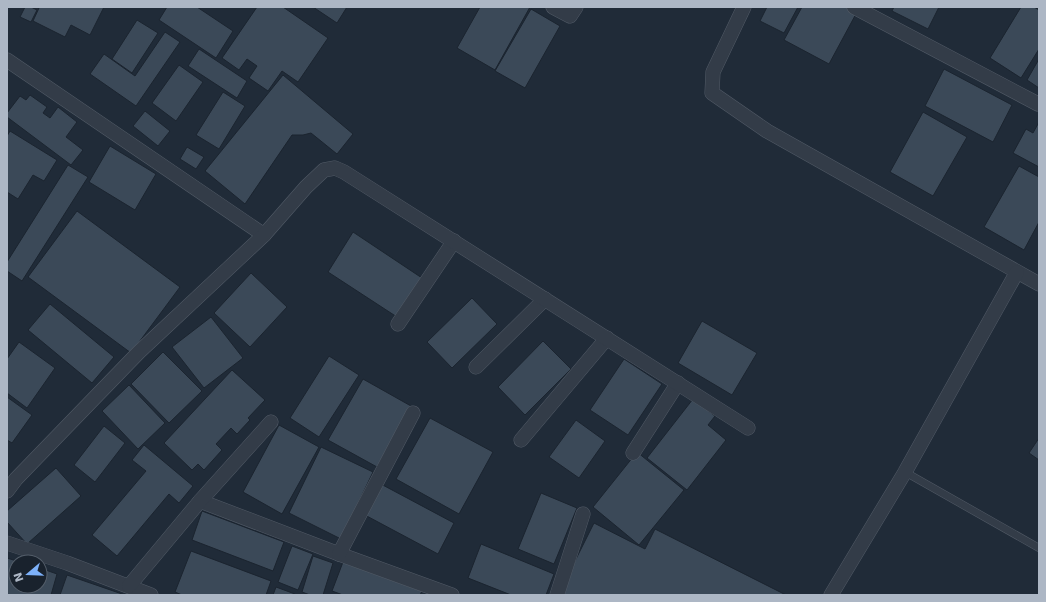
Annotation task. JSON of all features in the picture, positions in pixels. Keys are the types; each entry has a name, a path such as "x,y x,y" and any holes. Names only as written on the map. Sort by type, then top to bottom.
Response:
{"street":[{"path":"553,7 570,16 576,7"},
{"path":"744,7 713,72 712,93 767,131 1039,284"},
{"path":"854,7 1038,104"},
{"path":"7,60 264,235"},
{"path":"7,491 11,476 138,352 264,235 306,187 324,170 335,168 344,172 454,241 748,428"},
{"path":"398,324 454,241"},
{"path":"831,595 905,472 1017,272"},
{"path":"476,367 545,299"},
{"path":"521,440 607,338"},
{"path":"634,453 678,383"},
{"path":"340,554 413,413"},
{"path":"129,586 200,501 270,422"},
{"path":"200,501 452,595"},
{"path":"557,595 584,514"},
{"path":"7,543 67,563 151,595"}],"lane":[{"path":"905,472 1039,548"}],"building":[{"path":"25,7 31,7 37,10 31,22 20,17"},
{"path":"36,7 104,7 90,35 71,25 65,37 33,21 39,8"},
{"path":"167,7 197,7 233,31 216,58 159,20"},
{"path":"257,7 283,7 328,38 298,82 282,71 268,91 249,78 257,66 247,59 239,70 222,58"},
{"path":"313,7 347,7 337,23"},
{"path":"480,7 530,7 495,70 457,48"},
{"path":"767,7 798,7 784,33 760,21"},
{"path":"802,7 849,7 857,12 829,64 784,40"},
{"path":"894,7 939,7 928,29 892,11"},
{"path":"1021,7 1034,7 1039,10 1039,49 1021,78 990,58"},
{"path":"531,9 560,26 525,88 495,71"},
{"path":"137,20 158,33 132,73 112,59"},
{"path":"165,32 180,42 136,106 90,74 104,54 135,76"},
{"path":"199,49 247,81 237,98 188,66"},
{"path":"1039,59 1039,88 1027,80"},
{"path":"179,65 203,82 176,121 152,103"},
{"path":"944,69 1012,105 993,142 925,106"},
{"path":"283,75 353,134 337,154 311,133 292,135 245,204 205,171"},
{"path":"223,92 245,106 219,149 196,135"},
{"path":"30,95 47,107 43,113 50,118 58,107 77,122 66,137 83,150 71,165 7,117 7,113 20,96 26,100"},
{"path":"145,111 170,131 158,146 133,126"},
{"path":"923,112 967,137 933,196 890,172"},
{"path":"1039,122 1039,167 1013,153 1026,129 1033,133"},
{"path":"10,131 57,160 44,181 33,175 18,199 7,192 7,136"},
{"path":"110,146 156,174 135,210 89,182"},
{"path":"187,147 204,157 196,169 180,159"},
{"path":"68,165 88,177 22,281 7,271 7,262"},
{"path":"1019,166 1039,177 1039,222 1024,250 984,227"},
{"path":"77,211 180,287 131,353 28,277"},
{"path":"353,232 422,278 397,317 328,272"},
{"path":"251,273 287,307 250,347 214,313"},
{"path":"472,298 497,324 452,368 427,342"},
{"path":"50,304 114,357 92,383 28,330"},
{"path":"211,317 243,358 204,388 172,347"},
{"path":"702,321 757,353 732,395 678,363"},
{"path":"543,341 571,369 525,415 498,387"},
{"path":"19,342 55,368 27,408 7,393 7,359"},
{"path":"163,352 202,391 169,423 131,384"},
{"path":"329,356 359,375 319,437 290,418"},
{"path":"624,359 662,384 628,435 590,410"},
{"path":"232,370 265,400 248,418 250,420 237,434 231,428 216,444 222,450 204,470 198,464 192,470 164,443"},
{"path":"363,379 411,406 377,467 328,440"},
{"path":"129,385 165,423 138,449 102,411"},
{"path":"7,397 32,415 12,443 7,440"},
{"path":"693,399 715,416 708,425 726,440 687,490 647,458"},
{"path":"430,418 493,452 459,514 396,479"},
{"path":"576,420 605,441 579,478 549,457"},
{"path":"279,425 319,447 282,514 243,492"},
{"path":"104,426 125,443 95,482 74,465"},
{"path":"1039,438 1039,460 1029,453"},
{"path":"144,445 193,486 179,503 169,494 117,556 92,535 146,471 132,460"},
{"path":"321,447 373,472 341,539 289,513"},
{"path":"637,452 684,490 639,545 593,507"},
{"path":"56,468 81,496 27,544 7,522 7,511"},
{"path":"379,483 454,523 438,554 363,514"},
{"path":"541,493 577,508 554,564 518,549"},
{"path":"202,511 284,542 273,571 192,540"},
{"path":"594,523 645,549 655,529 786,595 558,595"},
{"path":"481,544 554,574 546,595 511,595 468,578"},
{"path":"292,546 313,554 298,590 278,582"},
{"path":"191,551 271,581 266,595 182,595 175,592"},
{"path":"313,556 333,563 323,595 310,595 302,592"},
{"path":"7,558 8,594 48,594 48,571 57,574 51,595 7,595"},
{"path":"343,562 422,591 420,595 343,595 332,591"},
{"path":"67,575 125,595 60,595"},
{"path":"276,587 295,594 295,595 273,595"}]}
